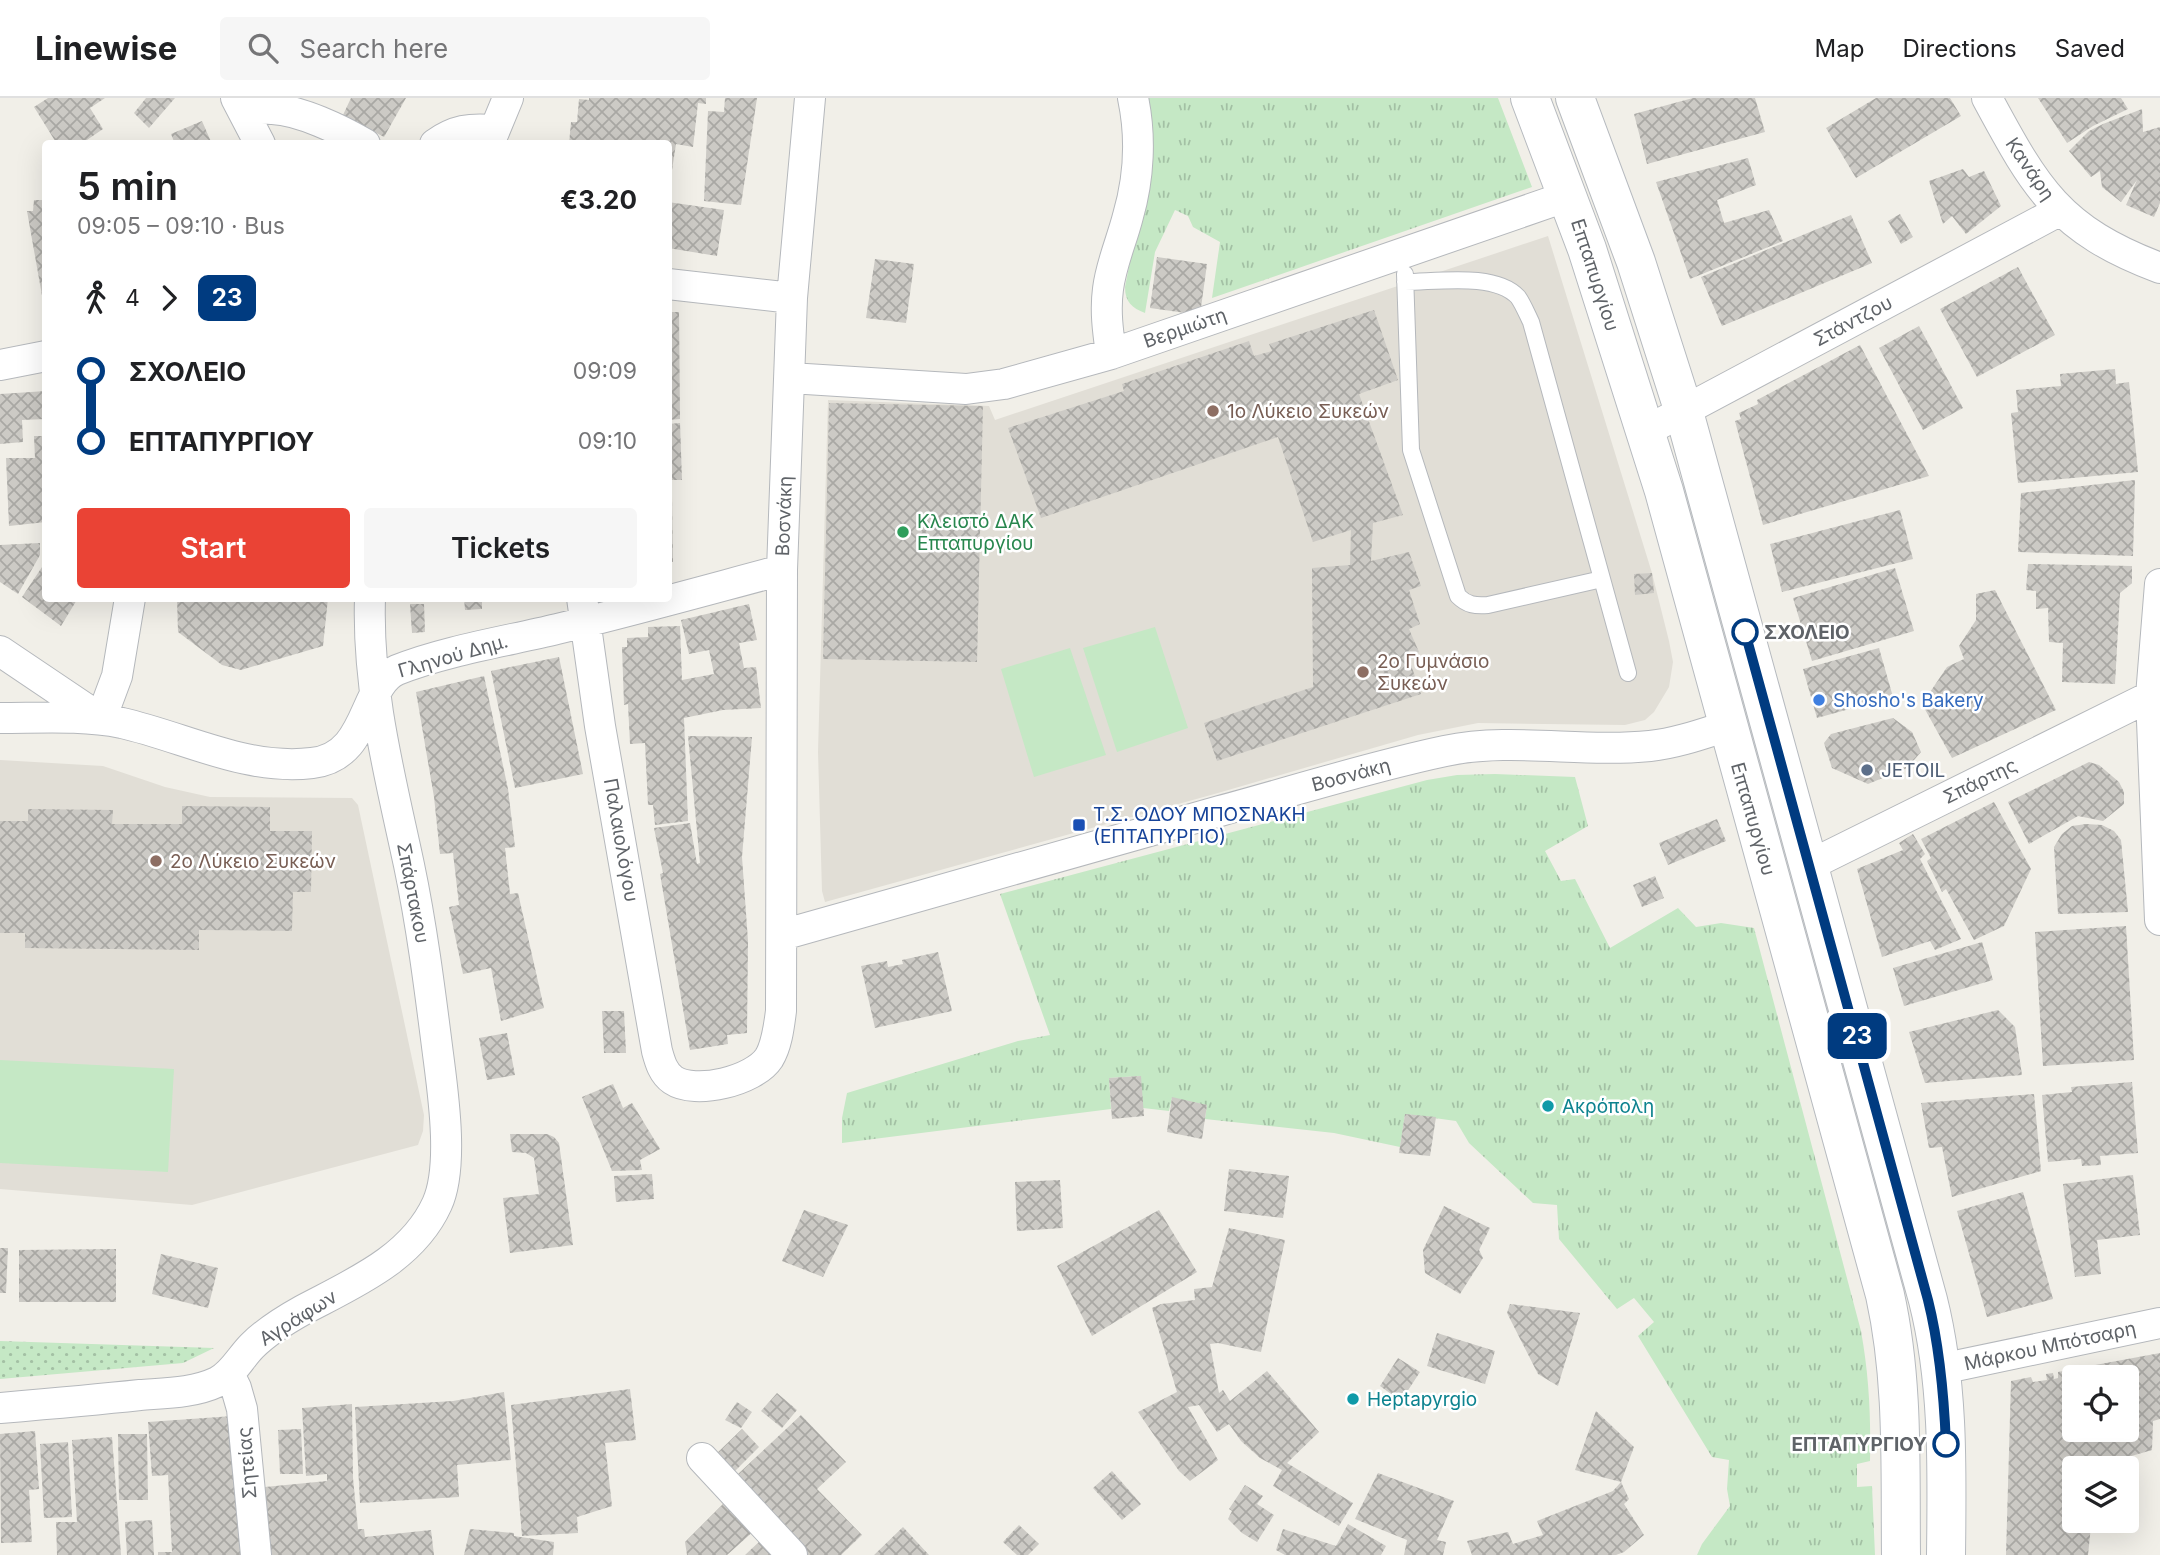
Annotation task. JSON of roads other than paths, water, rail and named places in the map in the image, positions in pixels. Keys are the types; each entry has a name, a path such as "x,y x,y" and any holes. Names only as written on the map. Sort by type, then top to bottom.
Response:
{"main road":[{"name":"Επταπυργίου","path":"1530,98 1568,196 1646,431 1891,1322 1899,1390 1902,1555"},
{"path":"1575,98 1627,235 1684,412 1925,1289 1936,1333 1941,1369 1946,1442 1946,1555"}],"street":[{"path":"441,140 466,129 491,137 508,98"},
{"name":"Βοσνάκη","path":"671,1079 682,1084 703,1086 724,1083 760,1068 768,1059 778,1031 781,1011 782,570 792,298 810,98"},
{"path":"1111,354 1106,316 1108,289 1129,214 1137,161 1137,126 1133,98"},
{"name":"Κανάρη","path":"1987,98 2032,178 2059,211 2099,239 2160,268"},
{"path":"240,105 258,140"},
{"path":"240,105 287,111 356,140"},
{"name":"Βερμιώτη","path":"790,378 966,389 1004,384 1111,354 1568,196"},
{"name":"Στάντζου","path":"1646,431 2059,211"},
{"path":"672,284 792,298"},
{"path":"0,365 42,357"},
{"name":"Γληνού Δημ.","path":"672,592 782,570"},
{"path":"2160,584 2151,696 2160,920"},
{"path":"0,651 101,719 117,676 129,602"},
{"name":"Σπάρτακου","path":"370,602 374,698 414,892 436,1035 445,1120 441,1189"},
{"name":"Γληνού Δημ.","path":"0,718 101,719 131,725 240,757 277,763 312,764 332,758 346,747 387,676 405,667 583,610 623,602"},
{"name":"Παλαιολόγου","path":"583,610 653,1030 662,1067 671,1079"},
{"name":"Σπάρτης","path":"1810,865 2151,696"},
{"name":"Βοσνάκη","path":"782,935 1328,781 1442,752 1472,746 1527,743 1648,746 1727,726"},
{"name":"Αγράφων","path":"0,1408 192,1390 212,1384 229,1374 262,1336 363,1278 397,1254 422,1227 437,1204 441,1189"},
{"name":"Μάρκου Μπότσαρη","path":"1941,1369 2160,1323"},
{"name":"Σητείας","path":"229,1374 242,1409 256,1555"},
{"path":"702,1458 792,1555"}],"lane":[{"path":"1405,253 1410,450 1458,596 1465,603 1488,606 1602,579"},
{"path":"1405,282 1485,282 1506,288 1518,298 1531,322 1628,673"}],"place":[{"name":"1ο Λύκειο Συκεών","path":"1213,411"},
{"name":"Κλειστό ΔΑΚ Επταπυργίου","path":"903,532"},
{"name":"ΣΧΟΛΕΙΟ","path":"1745,632"},
{"name":"2ο Γυμνάσιο Συκεών","path":"1363,672"},
{"name":"Shosho's Bakery","path":"1819,700"},
{"name":"JETOIL","path":"1867,770"},
{"name":"Τ.Σ. ΟΔΟΥ ΜΠΟΣΝΑΚΗ (ΕΠΤΑΠΥΡΓΙΟ)","path":"1079,825"},
{"name":"2ο Λύκειο Συκεών","path":"156,861"},
{"name":"Ακρόπολη","path":"1548,1106"},
{"name":"Heptapyrgio","path":"1353,1399"},
{"name":"ΕΠΤΑΠΥΡΓΙΟΥ","path":"1946,1444"}]}
